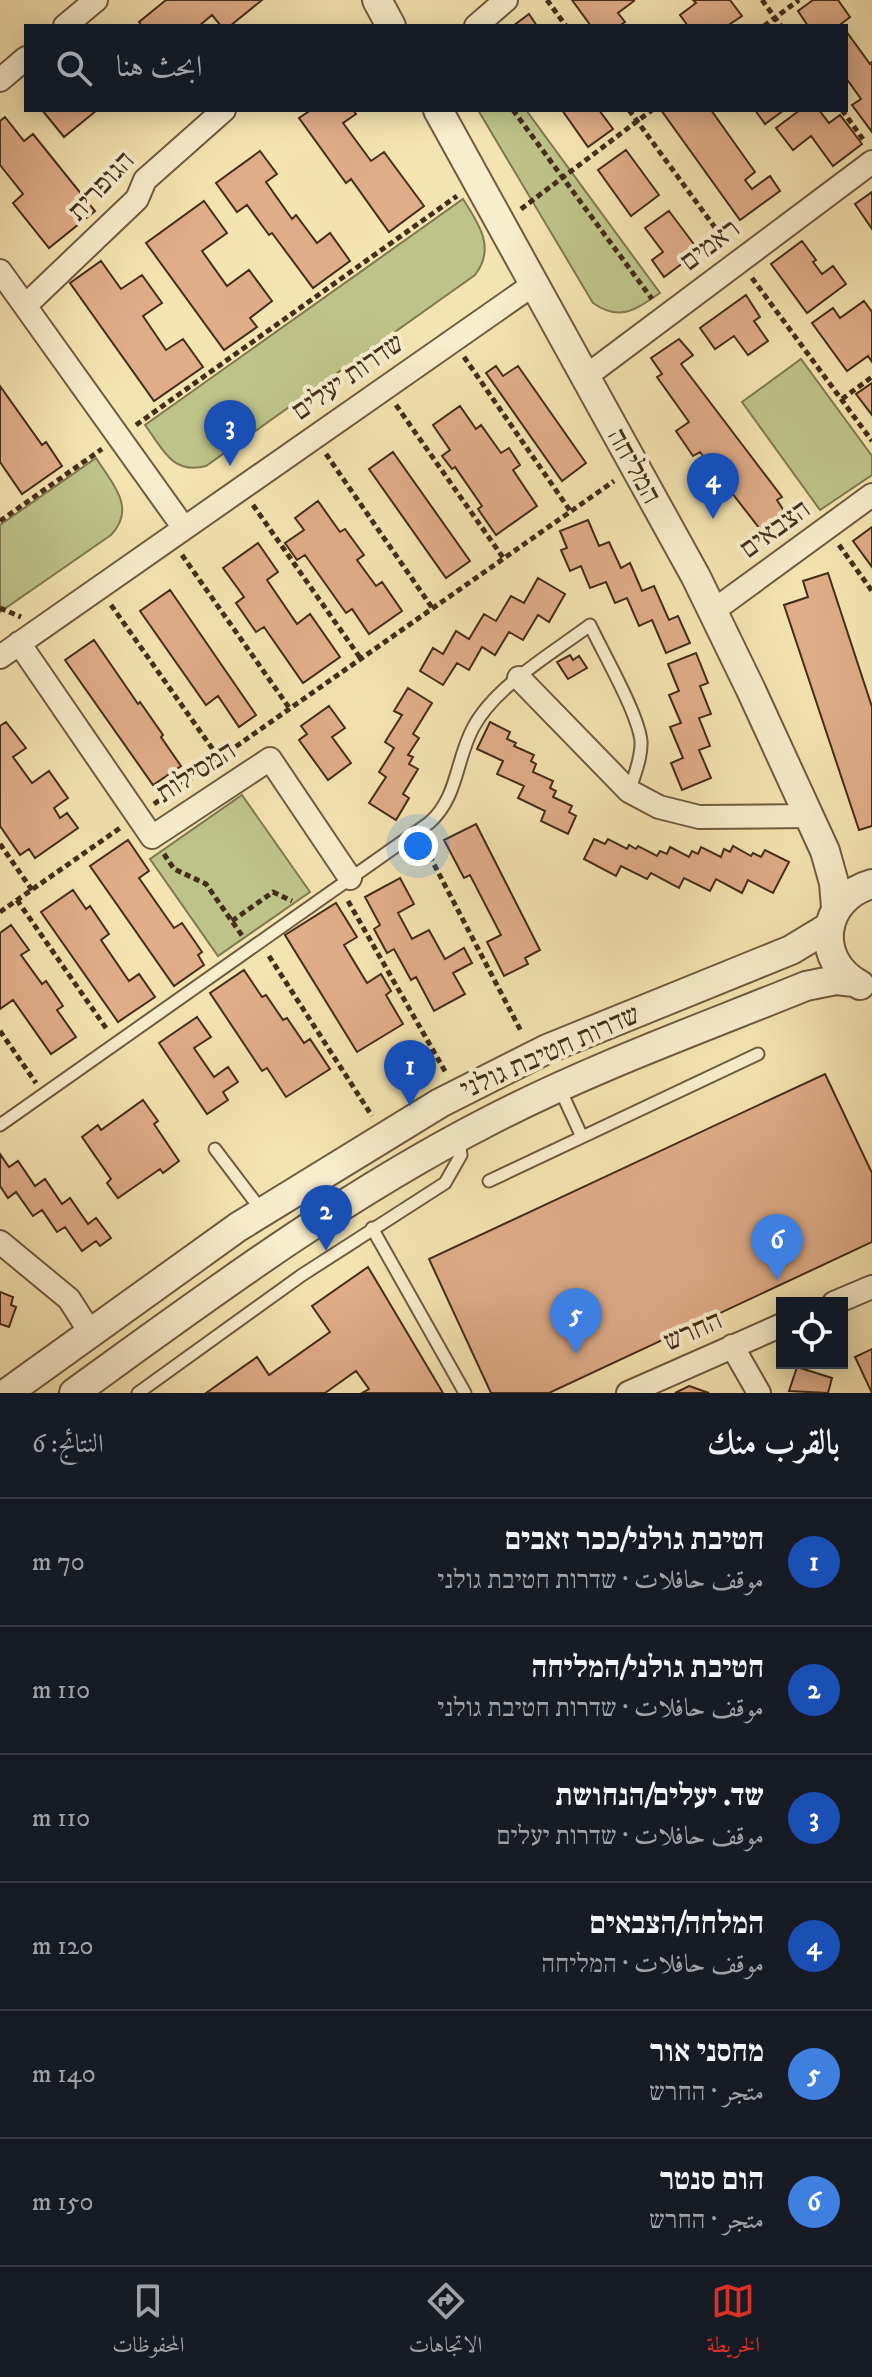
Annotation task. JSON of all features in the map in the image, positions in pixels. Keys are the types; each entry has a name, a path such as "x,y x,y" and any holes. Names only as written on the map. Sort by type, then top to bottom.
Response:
{"street":[{"path":"67,24 96,0"},
{"path":"377,0 390,24"},
{"path":"478,24 506,0"},
{"path":"0,80 24,60"},
{"name":"הגופרית","path":"25,306 137,199 145,180 222,112"},
{"name":"המליחה","path":"439,112 713,611 812,823 829,867 833,918 829,938 833,958 845,975 863,985"},
{"name":"ראמים","path":"585,377 872,162"},
{"path":"0,271 119,437 177,533"},
{"name":"שדרות יעלים","path":"0,657 534,284"},
{"name":"הצבאים","path":"713,611 872,495"},
{"name":"המסילות","path":"19,643 152,837 270,759 345,882"},
{"path":"519,678 629,791 659,807 699,817 812,823"},
{"name":"המליחה","path":"812,823 840,859 872,882"},
{"name":"שדרות חטיבת גולני","path":"7,1393 262,1211 384,1135 457,1093 533,1055 791,950 833,918 851,893 872,882"},
{"name":"שדרות חטיבת גולני","path":"74,1393 260,1259 459,1137 559,1087 806,986 836,980 863,985"},
{"path":"0,1242 63,1293 90,1332"},
{"path":"848,1297 872,1287"},
{"name":"החרש","path":"628,1393 776,1328"},
{"path":"732,1346 759,1393"}],"lane":[{"path":"0,1125 438,816 471,730 481,714 519,678 590,625 636,724 641,742 639,762 629,791"},
{"path":"489,1181 758,1054"},
{"path":"559,1087 582,1137"},
{"path":"138,1393 372,1228 445,1183 461,1155 459,1137"},
{"path":"215,1149 262,1211"},
{"path":"372,1228 465,1393"}],"path":[{"path":"547,0 565,24"},
{"path":"762,0 780,24"},
{"path":"767,24 799,0"},
{"path":"514,112 665,317"},
{"path":"501,224 649,112"},
{"path":"843,112 872,151"},
{"path":"0,521 477,181"},
{"path":"452,340 571,512"},
{"path":"842,399 872,377"},
{"path":"384,388 504,559"},
{"path":"314,437 433,609"},
{"path":"0,912 635,466"},
{"path":"241,488 361,659"},
{"path":"826,528 872,591"},
{"path":"177,533 290,709"},
{"path":"99,588 219,758"},
{"path":"417,832 533,1055"},
{"path":"152,837 174,869 206,884 232,921 256,945 384,1135"},
{"path":"0,844 32,890"},
{"path":"345,882 457,1093"},
{"path":"232,921 273,892 308,908"},
{"path":"17,900 117,1043"},
{"path":"0,1031 44,1094"}],"green space":[{"path":"479,112 527,112 660,293 627,312 611,312 593,303"},
{"path":"463,199 479,227 485,246 481,265 475,275 206,466 185,467 163,451 145,425"},
{"path":"801,359 872,456 872,475 820,510 742,402"},
{"path":"96,458 115,486 122,505 118,525 111,535 0,612 0,525"},
{"path":"242,795 310,892 218,956 150,859"}],"building":[{"path":"166,0 262,0 232,24 219,24 212,15 201,24 139,22"},
{"path":"572,0 634,1 618,13 625,22 622,24 590,24"},
{"path":"693,0 730,0 742,16 730,24 687,24 680,15 696,3"},
{"path":"813,0 838,0 850,17 841,24 807,24 798,11"},
{"path":"529,14 536,24 516,24"},
{"path":"848,34 870,64 872,62 872,132 852,105 861,99 848,81"},
{"path":"44,112 95,112 64,137"},
{"path":"308,112 354,112 356,114 343,123 371,161 384,152 424,206 389,232 351,179 346,183 299,118"},
{"path":"563,112 600,112 613,129 588,147"},
{"path":"662,112 712,112 755,172 745,180 752,189 770,176 780,191 740,220"},
{"path":"756,112 781,112 765,124"},
{"path":"797,112 821,112 829,123 840,115 862,144 833,166 811,136 793,150 776,128"},
{"path":"5,117 24,141 33,134 95,211 49,248 13,203 23,194 0,165 0,121"},
{"path":"626,150 659,195 631,216 598,170"},
{"path":"260,151 277,174 266,182 292,219 296,215 317,243 330,233 350,261 313,288 247,205 237,212 216,183"},
{"path":"872,192 872,229 855,204"},
{"path":"204,201 227,233 202,251 227,286 249,270 272,301 250,318 257,327 224,350 146,243"},
{"path":"669,211 699,251 664,277 652,260 663,252 645,228"},
{"path":"802,241 822,274 833,266 846,284 807,313 771,264"},
{"path":"101,261 121,289 142,275 162,303 143,316 166,350 183,339 203,367 154,401 70,283"},
{"path":"746,295 760,317 754,321 768,341 748,355 734,336 715,349 700,328"},
{"path":"864,301 872,312 872,362 868,356 847,371 812,323 833,308 840,318"},
{"path":"679,339 693,355 681,364 782,497 777,500 784,511 760,529 700,452 693,456 676,431 689,422 657,377 662,374 651,358"},
{"path":"496,366 503,376 518,366 586,463 562,481 486,373"},
{"path":"872,383 872,415 856,394"},
{"path":"0,386 42,445 46,442 62,466 22,494 0,462"},
{"path":"460,406 476,429 481,425 501,453 509,448 520,465 513,470 537,506 496,535 478,509 482,506 455,467 452,469 442,456 450,450 433,425"},
{"path":"393,452 470,561 446,578 369,469"},
{"path":"318,501 340,532 345,529 364,555 357,560 376,586 382,582 402,611 369,634 352,609 346,613 305,555 297,560 285,543 304,530 295,518"},
{"path":"588,520 599,546 609,542 621,568 630,563 642,591 654,586 669,620 678,616 690,643 666,653 652,620 639,626 627,598 615,603 606,582 590,588 581,566 570,571 561,550 567,548 560,531"},
{"path":"872,527 872,567 853,541"},
{"path":"258,543 278,572 267,580 297,624 310,614 340,657 303,683 264,627 256,632 236,603 244,597 223,568"},
{"path":"828,573 872,707 872,826 859,830 784,605 808,597 803,581"},
{"path":"538,578 565,594 549,622 538,615 523,640 509,632 495,655 482,647 469,670 457,663 443,685 420,671 433,648 443,654 456,631 469,639 484,614 496,621 511,596 524,603"},
{"path":"170,590 256,715 239,727 218,696 206,705 140,611"},
{"path":"94,640 163,735 161,737 181,766 153,785 65,660"},
{"path":"696,653 708,683 700,686 711,714 699,718 710,746 699,750 711,778 682,790 671,763 683,758 670,727 681,723 669,695 679,691 668,664"},
{"path":"570,655 573,660 579,656 587,668 568,679 557,662"},
{"path":"408,688 432,703 413,734 419,738 408,755 413,757 409,764 418,769 403,794 409,798 396,820 369,803 386,777 379,772 394,748 385,742 402,715 394,711"},
{"path":"329,706 345,728 332,737 351,763 328,780 299,740 307,734 301,726"},
{"path":"6,722 26,748 13,757 32,783 49,771 68,798 54,808 60,818 67,813 78,828 35,858 29,849 20,855 0,826 0,726"},
{"path":"490,722 510,732 507,739 516,743 514,746 534,755 531,761 536,764 533,772 553,781 550,788 556,791 553,797 572,806 569,812 576,816 568,834 541,821 545,811 518,798 524,786 497,774 503,761 477,749"},
{"path":"476,824 540,950 525,958 528,964 504,976 487,942 501,935 470,875 464,878 444,840"},
{"path":"594,839 605,844 608,839 627,849 629,845 636,849 638,846 657,856 660,851 667,854 670,847 689,857 692,851 698,854 701,847 721,857 724,849 730,852 733,846 751,856 753,853 761,857 765,850 789,862 773,893 748,880 742,893 716,879 710,891 684,878 679,888 651,873 647,879 621,866 616,876 584,859"},
{"path":"128,840 149,871 139,878 174,928 182,923 202,952 198,955 204,965 174,986 90,866"},
{"path":"400,878 414,904 398,913 412,939 429,930 445,959 464,948 472,963 453,973 465,994 434,1011 416,977 411,980 394,949 387,953 374,929 380,925 365,897"},
{"path":"73,890 86,909 90,906 109,934 101,940 129,981 139,974 155,997 118,1022 41,912"},
{"path":"336,903 357,937 344,945 367,983 381,974 391,991 386,995 403,1024 357,1052 285,935"},
{"path":"11,925 29,950 21,955 42,984 46,981 63,1006 57,1010 76,1037 51,1054 13,1000 0,1009 0,933"},
{"path":"244,970 262,997 266,995 283,1020 287,1018 304,1043 310,1039 330,1069 286,1097 267,1068 262,1071 210,993"},
{"path":"197,1017 211,1037 194,1048 214,1077 228,1067 238,1082 223,1092 228,1100 207,1114 159,1043"},
{"path":"825,1074 872,1173 872,1242 549,1393 491,1393 429,1259"},
{"path":"143,1100 158,1121 154,1124 179,1161 163,1173 160,1169 118,1198 107,1183 111,1179 82,1137 98,1125 101,1130"},
{"path":"0,1154 9,1167 18,1161 35,1186 45,1179 62,1204 70,1198 88,1224 96,1218 111,1238 100,1246 96,1241 82,1251 65,1227 57,1232 42,1210 33,1216 16,1192 8,1198 0,1186"},
{"path":"368,1267 443,1393 362,1393 369,1389 356,1371 325,1393 206,1393 257,1357 269,1375 330,1332 312,1306"},
{"path":"0,1292 13,1297 11,1305 16,1307 9,1327 0,1324"},
{"path":"872,1349 872,1393 855,1357"},
{"path":"796,1369 832,1378 828,1393 789,1391"},
{"path":"689,1386 709,1393 675,1393"}],"place":[{"name":"שד. יעלים/הנחושת","path":"230,466"},
{"name":"המלחה/הצבאים","path":"713,519"},
{"name":"חטיבת גולני/ככר זאבים","path":"410,1106"},
{"name":"חטיבת גולני/המליחה","path":"326,1251"},
{"name":"הום סנטר","path":"777,1280"},
{"name":"מחסני אור","path":"576,1354"}]}
